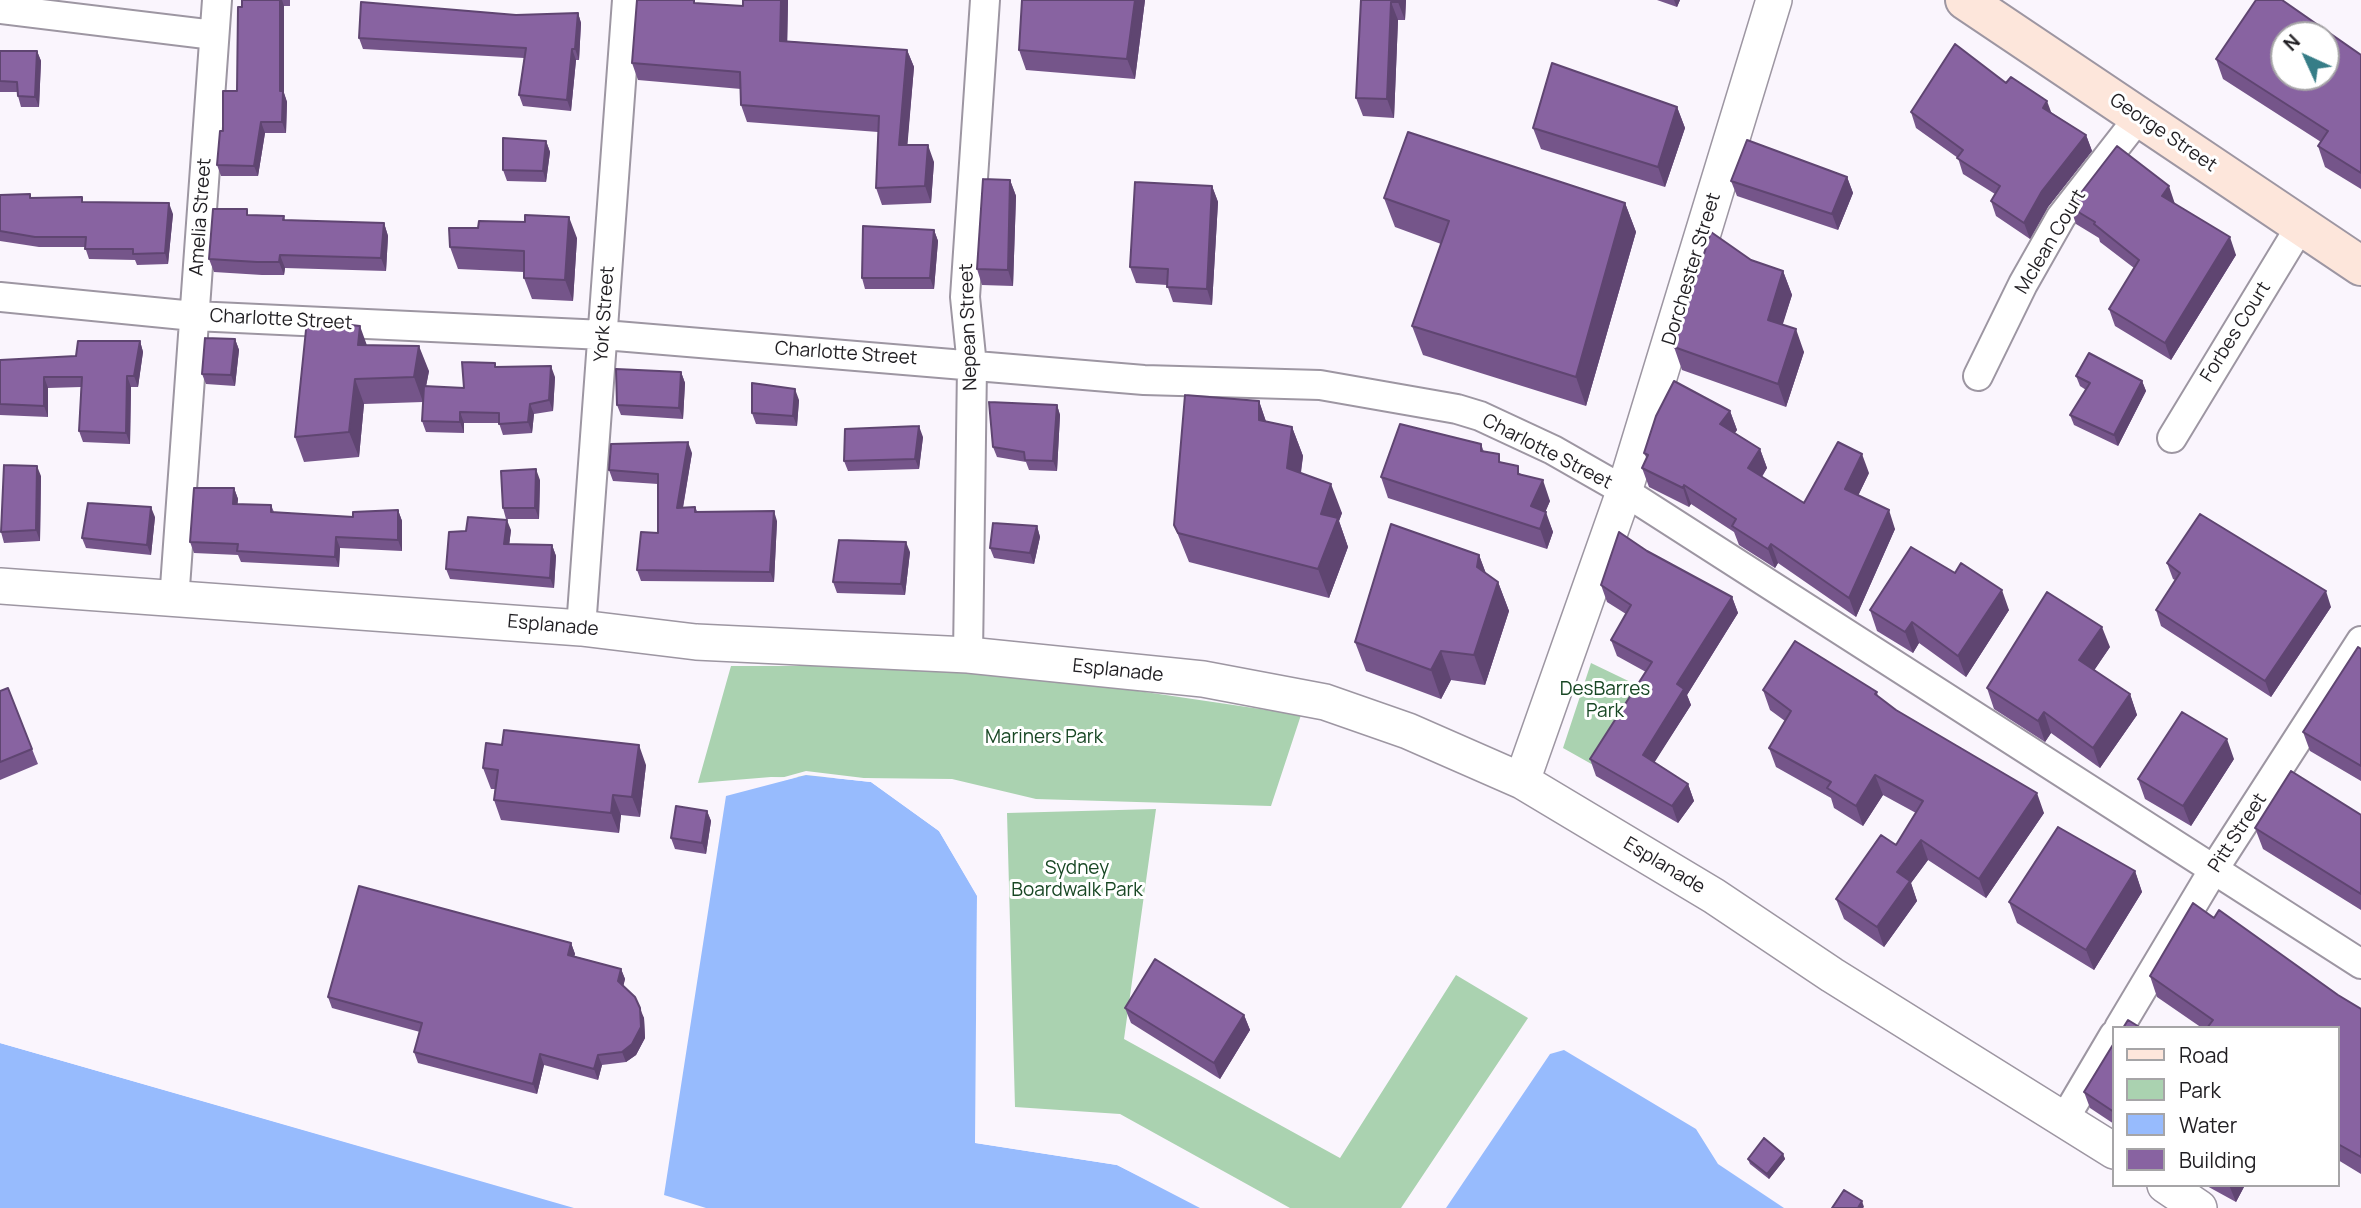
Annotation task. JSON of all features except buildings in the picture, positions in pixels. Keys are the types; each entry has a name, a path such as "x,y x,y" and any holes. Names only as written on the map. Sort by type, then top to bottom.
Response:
{"main road":[{"name":"George Street","path":"1965,0 2361,266"}],"street":[{"name":"Amelia Street","path":"174,601 217,0"},
{"name":"York Street","path":"581,628 627,0"},
{"name":"Nepean Street","path":"968,655 972,366 965,297 985,0"},
{"name":"Dorchester Street","path":"1522,781 1623,492 1774,0"},
{"path":"0,9 214,35"},
{"name":"Mclean Court","path":"1978,376 2023,284 2061,217 2139,117"},
{"name":"Forbes Court","path":"2172,438 2300,227"},
{"name":"Charlotte Street","path":"0,298 194,316 604,335 1144,380 1320,385 1417,400 1480,416 1553,450 1664,517 2214,869"},
{"name":"Esplanade","path":"0,586 174,601 581,628 696,642 968,655 1203,678 1299,696 1395,726 1522,781 1714,896 1832,975 2065,1118 2112,1151"},
{"name":"Pitt Street","path":"2120,1026 2214,869 2361,641"},
{"path":"2214,869 2361,964"},
{"path":"2065,1118 2112,1038"},
{"path":"2168,1187 2199,1208"}],"green space":[{"name":"DesBarres Park","path":"1591,663 1643,688 1595,766 1563,748"},
{"name":"Mariners Park","path":"731,666 969,666 1301,715 1271,806 1036,799 952,779 771,777 698,783"},
{"name":"Sydney Boardwalk Park","path":"1156,809 1124,1039 1340,1158 1456,975 1528,1018 1401,1208 1290,1208 1120,1114 1015,1107 1007,813"}],"water":[{"path":"806,775 871,782 939,831 977,896 976,1143 1117,1165 1200,1208 706,1208 664,1195 726,796"},
{"path":"0,1043 574,1208 0,1208"},
{"path":"1564,1050 1696,1129 1718,1164 1784,1208 1446,1208 1550,1054"}],"pier":[{"path":"806,771 872,779 942,828 980,894 979,1140 1118,1161 1204,1208 1117,1165 975,1143 977,895 939,831 871,782 806,775 723,794"},
{"path":"1,1039 575,1205 577,1208 0,1043"}]}
